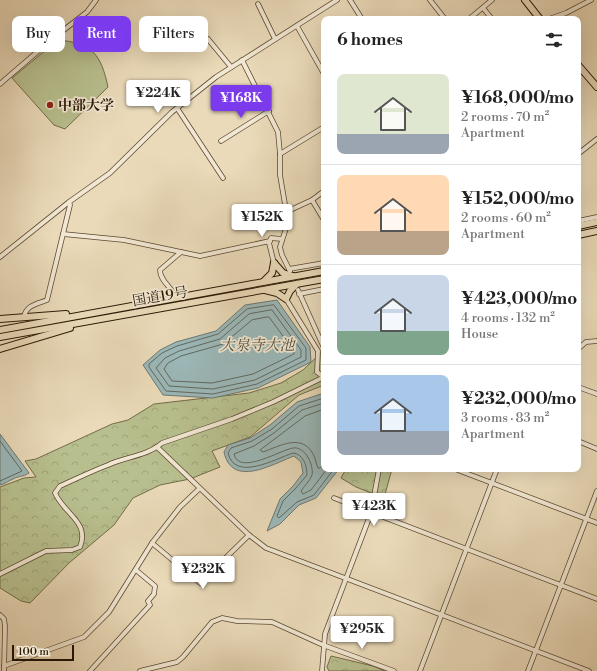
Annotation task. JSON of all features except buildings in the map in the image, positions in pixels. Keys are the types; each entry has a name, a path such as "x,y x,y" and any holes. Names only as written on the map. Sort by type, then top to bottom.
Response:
{"highway":[{"path":"525,0 538,16"},
{"path":"581,68 597,87"},
{"path":"581,225 597,222"},
{"path":"581,234 597,231"},
{"path":"274,263 282,273 295,276"},
{"path":"263,282 272,273 274,263"},
{"name":"国道19号","path":"0,330 321,272"},
{"name":"国道19号","path":"0,337 264,290 298,289 321,280"},
{"path":"264,290 277,293 286,299 290,292 298,289"},
{"path":"0,319 24,316 69,314 75,316"},
{"path":"0,349 70,328 76,324"}],"street":[{"path":"0,84 51,40 87,12 96,0"},
{"path":"0,257 69,202 110,173 177,108 216,77 337,0"},
{"path":"350,0 360,16"},
{"path":"430,0 443,16"},
{"path":"473,16 492,0"},
{"path":"558,16 591,0"},
{"path":"258,4 275,39"},
{"path":"483,8 490,16"},
{"path":"296,26 321,69"},
{"path":"208,39 231,67"},
{"path":"242,60 269,111 278,132 280,176 288,222 280,247 282,255 290,270 321,263"},
{"path":"177,108 224,178"},
{"path":"221,141 269,111"},
{"path":"280,154 321,129"},
{"path":"581,152 597,139"},
{"path":"286,212 312,200 321,193"},
{"path":"312,200 321,215"},
{"path":"24,316 25,310 29,307 46,300 70,205 69,202"},
{"path":"581,220 597,217"},
{"path":"63,234 124,240 200,256 270,241 271,238 275,237 282,239"},
{"path":"270,241 274,263"},
{"path":"175,298 172,290 161,278 160,270 181,252"},
{"path":"321,289 298,289 321,341"},
{"path":"286,299 318,351 317,372 321,375"},
{"path":"581,346 586,342 597,342"},
{"path":"0,574 46,551 72,550 80,547 83,539 83,531 58,501 55,493 60,486 109,464 138,456 162,443 232,419 273,402 321,378"},
{"path":"581,388 597,394"},
{"path":"581,443 597,449"},
{"path":"157,447 199,489 249,535 266,548 536,650 587,671"},
{"path":"322,671 323,645 328,625 371,513 378,472"},
{"path":"462,472 597,523"},
{"path":"420,671 496,472"},
{"path":"4,666 84,638 109,612 152,543 180,507 199,489"},
{"path":"528,671 597,491"},
{"path":"334,498 597,599"},
{"path":"152,543 200,583 249,535"},
{"path":"90,671 150,606 148,602 154,594 155,586 136,570"},
{"path":"0,615 4,619 5,626 4,671"},
{"path":"140,671 177,662 183,657 212,622 222,618 237,621 272,622 323,645 394,671"}],"green space":[{"path":"65,41 73,43 73,52 93,52 102,66 108,87 65,129 54,125 12,78 43,52 65,52"},
{"path":"321,353 321,386 299,395 250,437 212,451 220,467 190,479 160,485 133,498 114,525 69,563 30,603 21,601 0,588 0,487 24,478 36,477 25,461 36,459 112,424 128,420 154,404 249,393 281,383 303,370"},
{"path":"344,472 391,472 384,498 356,487 341,478"},
{"path":"331,656 373,666 385,671 329,671 327,667"}],"water":[{"name":"大泉寺大池","path":"277,300 310,347 311,362 258,388 213,398 163,395 143,365 160,350 176,342 216,331 245,305"},
{"path":"321,394 321,472 337,472 316,498 299,505 280,524 267,531 280,499 303,473 301,462 294,456 264,468 253,471 244,471 235,469 228,463 224,452 228,445 250,438 270,425 297,402"},
{"path":"0,434 29,473 0,485"}],"place":[{"name":"中部大学","path":"50,105"}]}
